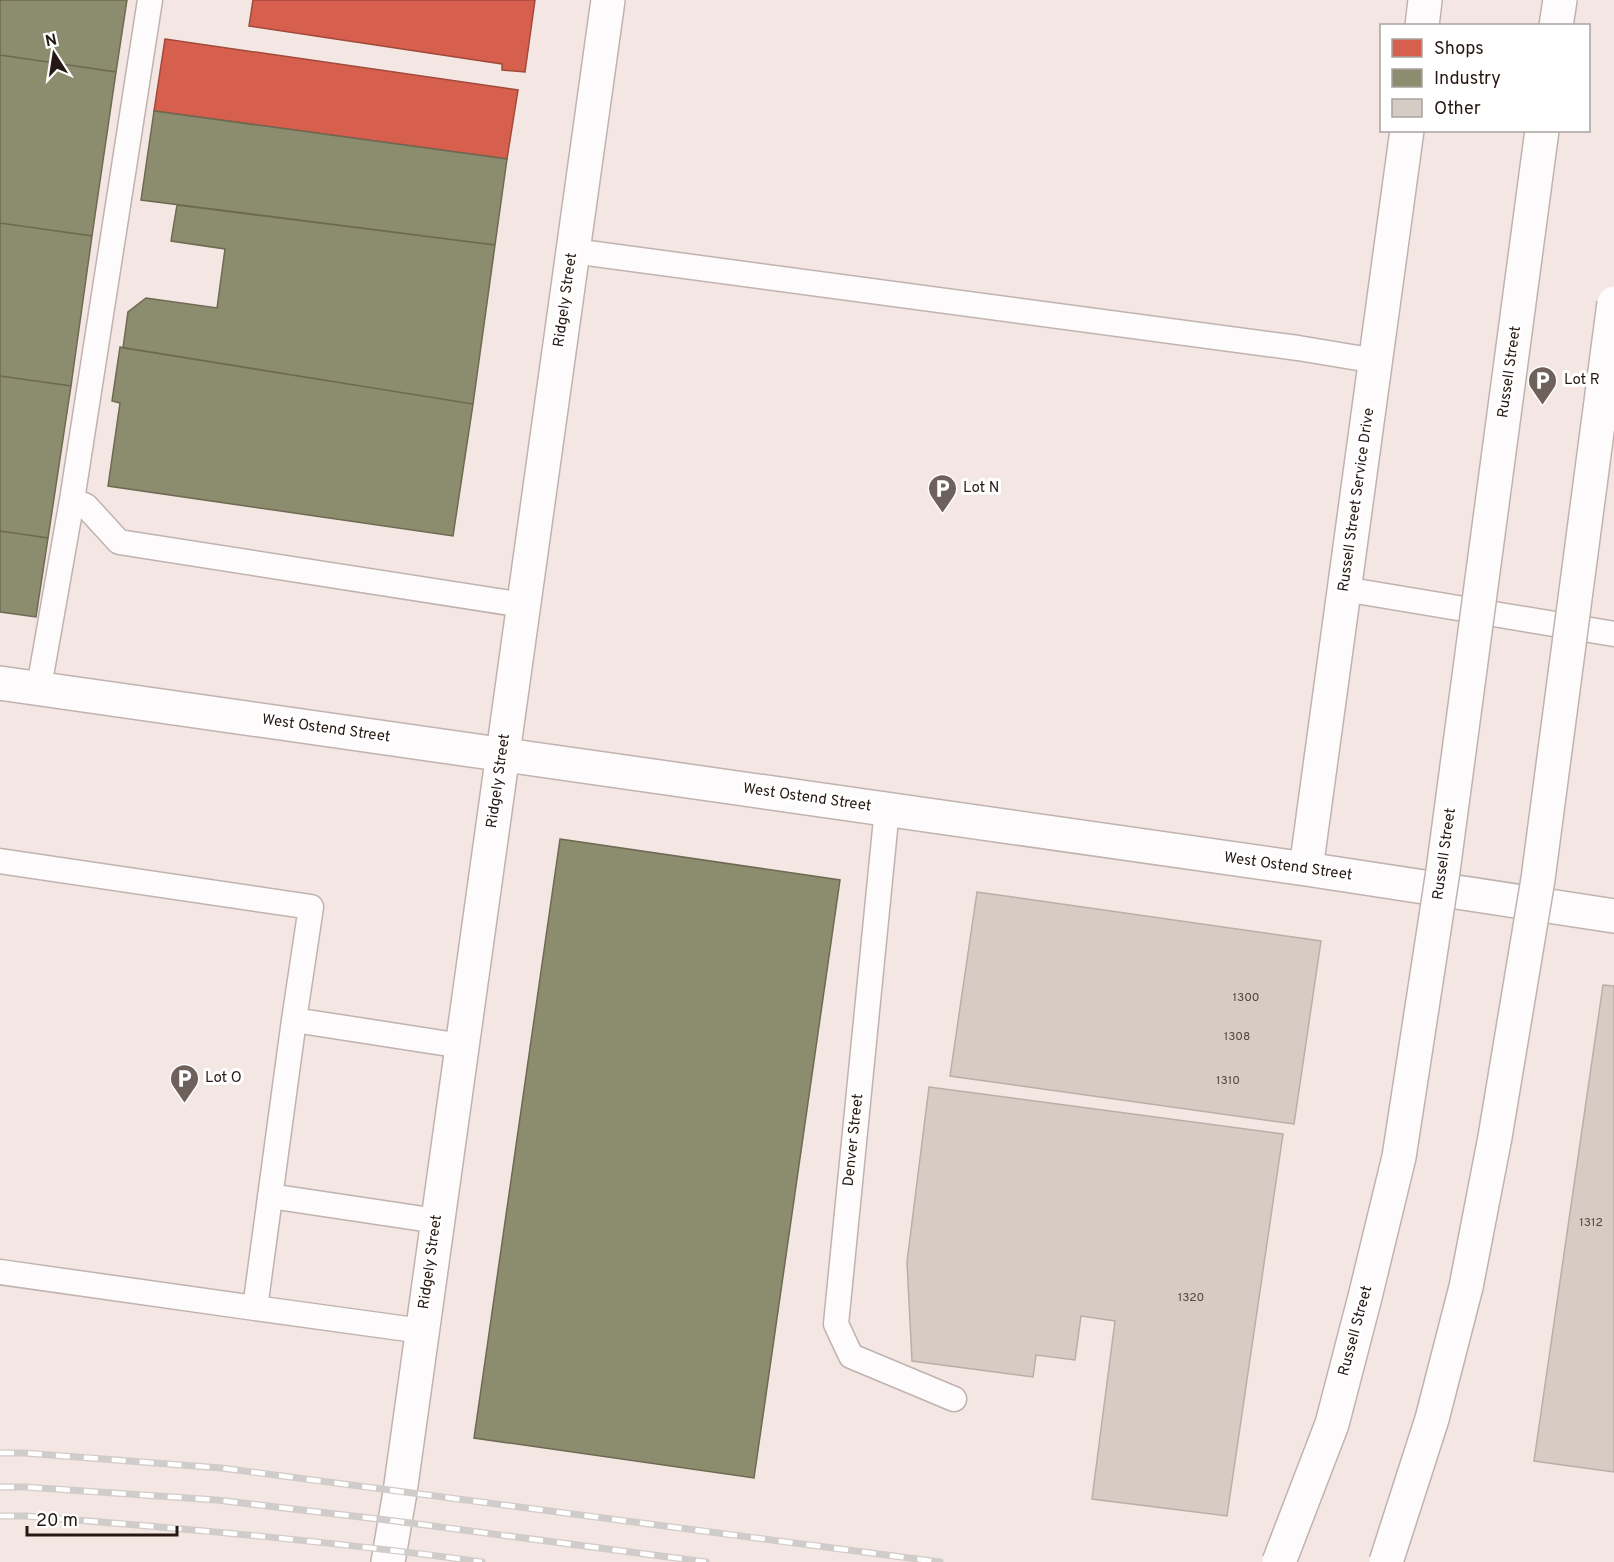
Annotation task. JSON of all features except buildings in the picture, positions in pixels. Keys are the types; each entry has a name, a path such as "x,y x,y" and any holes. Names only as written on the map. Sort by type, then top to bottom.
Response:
{"street":[{"name":"Ridgely Street","path":"388,1562 608,0"},
{"path":"1422,24 1425,0"},
{"path":"1556,24 1560,0"},
{"name":"Russell Street Service Drive","path":"1306,869 1407,132"},
{"name":"Russell Street","path":"1279,1562 1332,1424 1399,1157 1443,871 1542,132"},
{"path":"1386,1562 1444,1375 1466,1287 1495,1137 1538,879 1614,303"},
{"name":"West Ostend Street","path":"0,682 1306,869 1614,916"}],"lane":[{"path":"39,687 72,501 150,0"},
{"path":"573,251 1376,360"},
{"path":"72,501 86,506 119,542 523,605"},
{"path":"1344,589 1614,634"},
{"name":"Denver Street","path":"887,809 836,1324 851,1356 954,1399"},
{"path":"0,861 311,907 255,1308"},
{"path":"294,1020 462,1046"},
{"path":"270,1196 437,1221"},
{"path":"0,1272 422,1331"}],"railway":[{"path":"0,1453 221,1468 940,1562"},
{"path":"0,1487 217,1500 706,1562"},
{"path":"0,1516 140,1525 482,1562"}],"place":[{"name":"Lot R","path":"1543,406"},
{"name":"Lot N","path":"942,514"},
{"name":"Lot O","path":"184,1104"}]}
